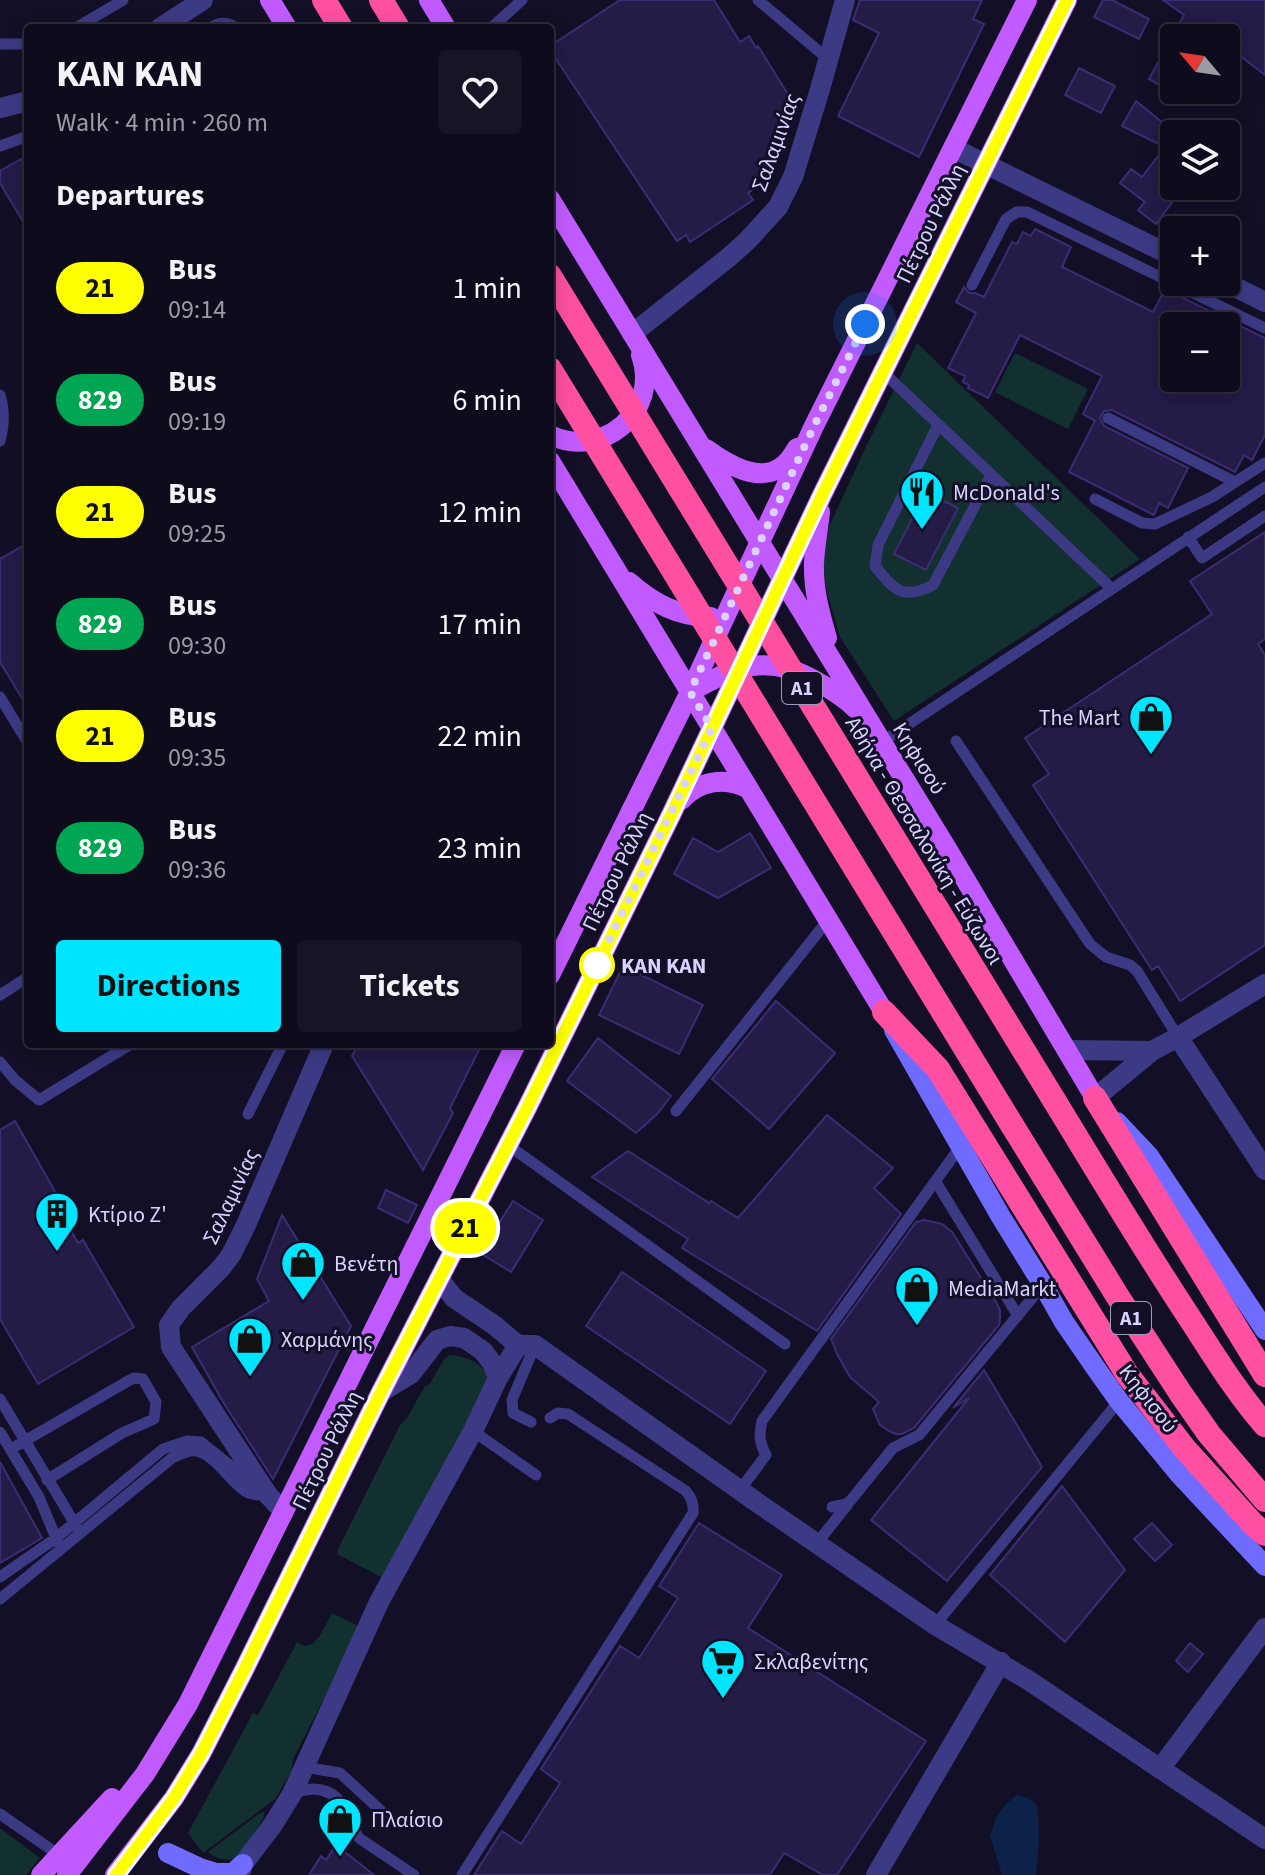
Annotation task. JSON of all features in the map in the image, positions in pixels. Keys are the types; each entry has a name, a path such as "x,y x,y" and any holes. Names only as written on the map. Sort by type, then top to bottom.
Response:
{"highway":[{"path":"324,0 339,24"},
{"path":"381,0 396,24"},
{"name":"Αθήνα - Θεσσαλονίκη - Εύζωνοι","path":"554,283 1159,1272 1221,1368 1265,1425"},
{"name":"Α1","path":"554,376 1118,1297 1209,1434 1265,1500"},
{"path":"884,1012 938,1069 1127,1374 1185,1449 1265,1534"},
{"path":"1095,1098 1265,1375"}],"main road":[{"path":"270,0 285,24"},
{"path":"429,0 444,24"},
{"name":"Πέτρου Ράλλη","path":"554,967 690,692 814,426 1027,0"},
{"name":"Πέτρου Ράλλη","path":"117,1873 174,1798 201,1754 271,1617 672,813 822,495 1067,0"},
{"name":"Κηφισού","path":"554,206 882,742 1095,1098"},
{"path":"554,437 565,441 592,441 617,431 635,411 645,386 645,372 632,334"},
{"path":"691,432 706,449 722,460 741,470 762,473 784,465 814,426"},
{"name":"Κηφισού","path":"554,468 884,1012"},
{"path":"822,495 814,575 818,608 835,665"},
{"path":"617,571 641,593 669,609 698,617 725,618 764,600 782,580"},
{"path":"690,692 741,668 781,665 796,670 846,699 866,719 882,742"},
{"path":"672,813 694,788 707,783 725,781 749,789"},
{"name":"Πέτρου Ράλλη","path":"41,1875 67,1865 145,1774 167,1740 195,1691 514,1048"}],"street":[{"path":"166,24 203,0"},
{"name":"Σαλαμινίας","path":"632,334 728,258 778,207 793,177 845,0"},
{"path":"0,108 24,102"},
{"path":"953,148 1160,250"},
{"path":"1240,290 1265,302"},
{"path":"1095,1098 1152,1051 1265,984"},
{"name":"Κηφισού","path":"884,1012 1064,1322 1119,1401 1179,1474 1265,1566"},
{"path":"1178,1037 1265,1170"},
{"name":"Σαλαμινίας","path":"284,1512 268,1495 171,1347 169,1325 231,1255 322,1048"},
{"path":"1067,1050 1152,1051"},
{"name":"Κηφισού","path":"1095,1098 1149,1156 1265,1330"},
{"path":"439,1279 454,1298 935,1625 1001,1662 1265,1839"},
{"path":"381,1392 411,1374 437,1340 450,1336 464,1338 483,1351 498,1378"},
{"path":"168,1853 216,1873 233,1873 242,1869 292,1794 379,1602 473,1431 498,1378 526,1345"},
{"path":"1160,1769 1265,1628"},
{"path":"876,1875 1001,1662"},
{"path":"151,1828 168,1853 192,1875"}],"lane":[{"path":"83,24 123,0"},
{"path":"495,24 522,0"},
{"path":"758,0 828,59"},
{"path":"0,44 24,44"},
{"path":"0,146 24,137"},
{"path":"972,285 1009,216 1017,212 1032,214 1265,328"},
{"path":"1102,248 1113,227"},
{"path":"883,372 1112,589"},
{"path":"0,395 3,415 0,441"},
{"path":"1108,418 1235,482"},
{"path":"938,425 878,545 875,566 889,584 902,592 917,594 933,585 991,475"},
{"path":"1095,499 1142,523 1155,524 1212,497 1265,463"},
{"path":"882,742 1265,487"},
{"path":"1188,537 1202,558 1265,516"},
{"path":"0,697 24,736"},
{"path":"956,741 1090,944 1106,957 1121,960 1137,971 1178,1037"},
{"path":"676,1111 828,920"},
{"path":"0,995 24,980"},
{"path":"0,1062 15,1080 39,1100 124,1048"},
{"path":"248,1114 281,1048"},
{"path":"508,1145 785,1344"},
{"path":"740,1490 766,1455 760,1443 762,1421 960,1147"},
{"path":"936,1182 1018,1316"},
{"path":"817,1543 893,1448 919,1435 1043,1285"},
{"path":"526,1345 511,1406 513,1413 531,1422"},
{"path":"11,1449 134,1378 143,1379 157,1407 154,1419 122,1433 47,1480"},
{"path":"0,1399 81,1534"},
{"path":"935,1625 1119,1401"},
{"path":"462,1875 693,1513 694,1505 686,1491 568,1414 558,1413 550,1418"},
{"path":"473,1431 536,1475"},
{"path":"0,1432 39,1497 61,1551"},
{"path":"0,1577 56,1538 163,1449 187,1441 201,1442 268,1495"},
{"path":"0,1599 172,1458 188,1451 209,1456 249,1494 268,1495"},
{"path":"832,1507 851,1500"},
{"path":"304,1767 340,1773 391,1820"},
{"path":"292,1794 320,1788 331,1794 347,1811 359,1838 414,1875"},
{"path":"0,1814 67,1865"}],"green space":[{"path":"917,343 1140,559 894,721 840,637 822,566 826,533"},
{"path":"1015,353 1088,389 1068,429 995,392"},
{"path":"449,1355 469,1359 480,1366 487,1376 487,1383 385,1579 337,1554 338,1549 400,1425"},
{"path":"332,1613 361,1627 293,1759 291,1772 275,1799 203,1853 188,1833 253,1713 258,1715 297,1642 304,1646 313,1644"},
{"path":"265,1811 241,1859 227,1860 208,1852 260,1813"},
{"path":"0,1828 40,1858 26,1875 0,1875"}],"water":[{"path":"1017,1795 1037,1805 1039,1840 1036,1875 1002,1875 990,1836 996,1817"}],"building":[{"path":"620,0 714,0 740,42 749,36 756,48 758,46 792,101 765,181 748,193 753,200 690,242 686,235 677,241 554,56 554,43"},
{"path":"860,0 982,0 973,19 984,24 919,157 838,116 879,33 853,20"},
{"path":"1103,0 1112,0 1149,19 1139,39 1094,17"},
{"path":"1163,0 1265,0 1265,75 1240,56 1240,24 1179,24 1184,15"},
{"path":"1160,59 1160,85 1149,79"},
{"path":"1079,68 1115,86 1101,113 1065,95"},
{"path":"1136,101 1160,121 1160,145 1122,126"},
{"path":"1160,154 1160,200 1174,200 1156,224 1138,210 1145,202 1120,183 1131,169 1142,177"},
{"path":"21,159 24,164 24,223 0,183 0,171"},
{"path":"1035,229 1071,247 1062,267 1153,312 1161,296 1179,296 1212,312 1160,312 1160,392 1240,392 1240,326 1265,338 1265,435 1252,460 1244,455 1235,472 1112,410 1104,411 1100,418 1104,426 1188,468 1168,508 1159,503 1154,515 1069,472 1095,421 1083,414 1102,376 1020,335 988,398 968,388 969,385 963,382 965,376 948,368 976,313 956,302 964,287 969,293 984,297 1012,242 1017,244 1023,232 1031,236"},
{"path":"926,492 958,508 926,570 894,554"},
{"name":"The Mart","path":"1265,532 1265,639 1258,644 1265,655 1265,945 1180,1001 1158,966 1152,970 1033,785 1049,774 1025,738 1212,614 1190,581"},
{"path":"24,545 24,701 0,662 0,559"},
{"path":"750,833 771,868 718,898 674,874 693,838 718,852"},
{"path":"623,966 703,1005 679,1054 599,1015"},
{"path":"776,1001 835,1053 769,1129 712,1079"},
{"path":"598,1038 671,1096 636,1133 567,1081"},
{"path":"356,1048 480,1048 450,1108 453,1113 423,1170 352,1056"},
{"path":"827,1115 893,1168 874,1188 901,1214 817,1331 682,1248 688,1239 592,1177 628,1151 738,1218"},
{"name":"Κτίριο Ζ'","path":"15,1121 61,1202 56,1205 78,1243 83,1240 134,1327 38,1384 0,1319 0,1130"},
{"path":"386,1190 417,1205 408,1223 378,1208"},
{"path":"513,1201 543,1220 511,1272 480,1253"},
{"path":"282,1215 351,1326 273,1479 192,1347 269,1301 257,1279"},
{"name":"MediaMarkt","path":"924,1220 942,1224 952,1232 995,1300 1000,1319 999,1325 914,1428 896,1434 880,1425 873,1409 879,1402 850,1377 831,1339 916,1222"},
{"path":"622,1272 766,1371 730,1424 586,1326"},
{"path":"984,1370 1042,1467 947,1581 871,1520 969,1398 953,1408"},
{"path":"0,1462 42,1538 0,1563"},
{"path":"1062,1486 1125,1570 1065,1642 990,1575"},
{"name":"Σκλαβενίτης","path":"699,1523 782,1575 748,1628 926,1741 837,1875 823,1875 784,1853 770,1875 474,1875 502,1831 521,1844 560,1783 541,1769 620,1646 639,1658 678,1598 659,1586"},
{"path":"1152,1523 1172,1545 1155,1561 1134,1539"},
{"path":"1190,1643 1203,1654 1188,1672 1176,1661"},
{"name":"Πλαίσιο","path":"336,1845 374,1875 309,1875 321,1856 326,1860"}],"bus line":[{"name":"21","path":"116,1875 174,1798 201,1754 244,1670 381,1392 527,1108 672,813 822,495 1067,0"}],"place":[{"name":"McDonald's","path":"922,531"},
{"name":"The Mart","path":"1151,756"},
{"name":"ΚΑΝ ΚΑΝ","path":"597,965"},
{"name":"Κτίριο Ζ'","path":"57,1253"},
{"name":"Βενέτη","path":"303,1302"},
{"name":"MediaMarkt","path":"917,1327"},
{"name":"Χαρμάνης","path":"250,1378"},
{"name":"Σκλαβενίτης","path":"723,1700"},
{"name":"Πλαίσιο","path":"340,1858"}],"route":[{"path":"597,965 712,728 690,692 865,324"}]}
